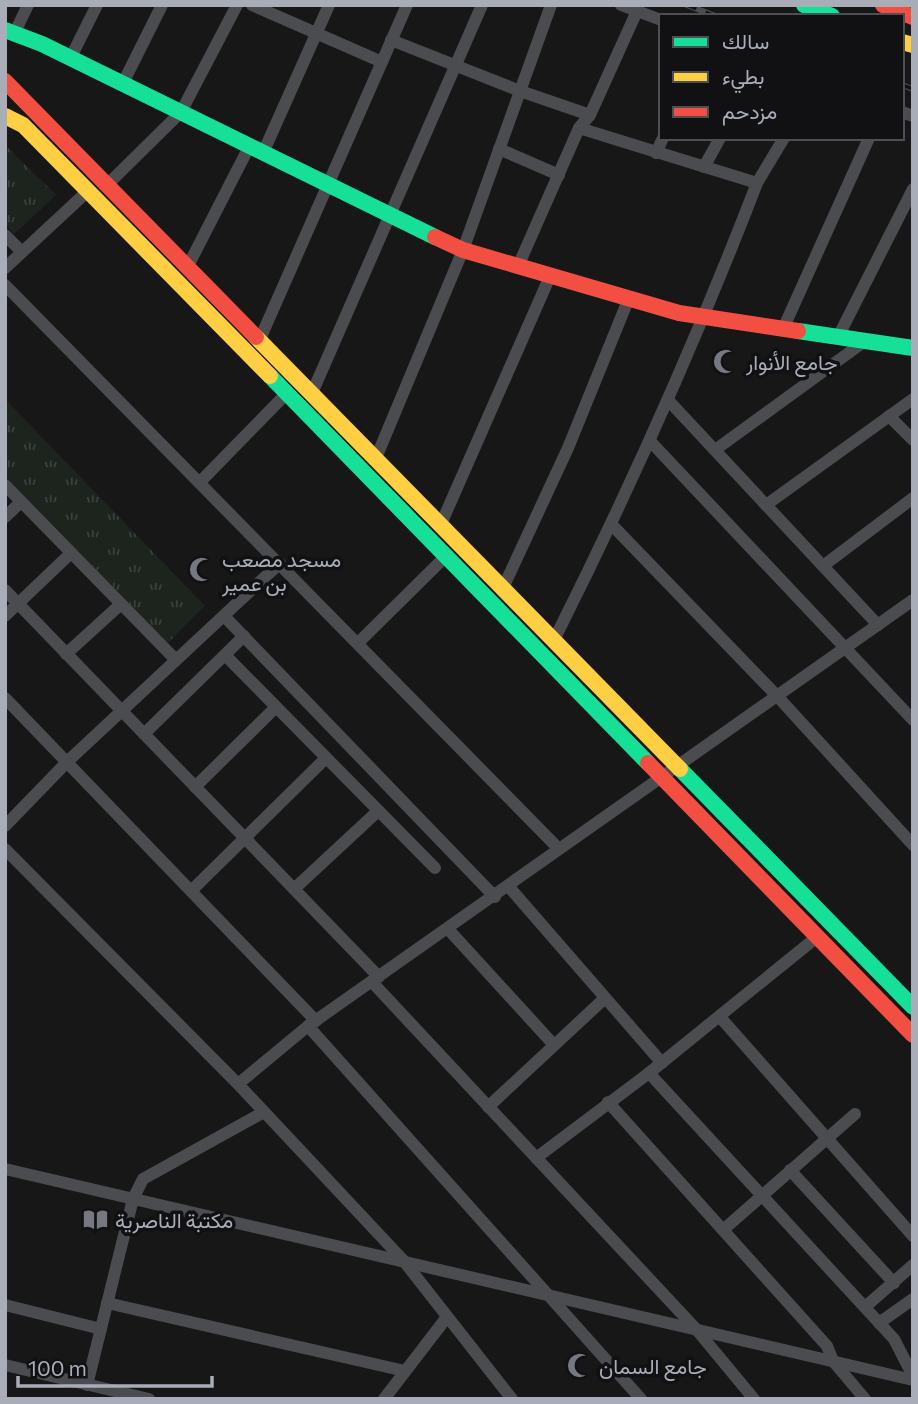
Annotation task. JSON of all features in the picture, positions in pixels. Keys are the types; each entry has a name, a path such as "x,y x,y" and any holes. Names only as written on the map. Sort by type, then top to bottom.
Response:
{"main road":[{"path":"804,5 827,14"},
{"path":"883,5 913,16"},
{"path":"10,31 328,184 389,217 463,250 705,318 913,348"},
{"path":"5,81 679,768 909,997"},
{"path":"5,116 23,125 89,190 913,1035"}],"street":[{"path":"10,31 28,5"},
{"path":"70,59 97,5"},
{"path":"122,85 162,5"},
{"path":"108,184 181,112 237,5"},
{"path":"252,5 382,62"},
{"path":"188,266 256,150 329,5"},
{"path":"260,339 407,5"},
{"path":"312,393 482,5"},
{"path":"376,458 463,250 551,5"},
{"path":"621,5 659,19"},
{"path":"519,264 579,128 590,115 637,11"},
{"path":"391,40 520,91 590,115"},
{"path":"579,128 757,183"},
{"path":"656,153 662,140"},
{"path":"704,167 719,140"},
{"path":"554,640 612,525 705,318 757,183 783,140"},
{"path":"783,329 868,140"},
{"path":"499,149 559,175"},
{"path":"838,337 913,189"},
{"path":"5,268 89,190"},
{"path":"5,235 22,252"},
{"path":"441,524 551,274"},
{"path":"5,285 559,849"},
{"path":"503,588 568,448 629,298"},
{"path":"715,450 865,341"},
{"path":"200,482 287,393"},
{"path":"765,505 913,399"},
{"path":"668,400 878,625"},
{"path":"889,416 913,440"},
{"path":"650,441 913,720"},
{"path":"5,485 176,660"},
{"path":"823,566 913,498"},
{"path":"5,517 21,502"},
{"path":"612,525 778,697 913,845"},
{"path":"5,616 71,552"},
{"path":"358,643 446,556"},
{"path":"5,826 67,762 280,563"},
{"path":"5,590 294,889 488,1107 696,1329 754,1399"},
{"path":"238,1084 312,1023 495,897 660,775 679,768 913,600"},
{"path":"66,654 121,604"},
{"path":"224,616 495,897"},
{"path":"144,734 244,636"},
{"path":"225,655 435,868"},
{"path":"5,698 191,891 312,1023 640,1399"},
{"path":"195,786 276,707"},
{"path":"191,891 326,758"},
{"path":"294,889 378,811"},
{"path":"5,849 238,1084 403,1261 512,1399"},
{"path":"509,887 662,1063"},
{"path":"448,929 554,1045"},
{"path":"536,1158 662,1063 817,937"},
{"path":"488,1107 605,998"},
{"path":"720,1017 913,1236"},
{"path":"649,1073 894,1339 913,1378"},
{"path":"608,1102 827,1346 833,1362 865,1399"},
{"path":"87,1385 133,1199 143,1178 264,1112"},
{"path":"723,1230 855,1114"},
{"path":"5,1168 833,1362 913,1378"},
{"path":"790,1170 894,1283"},
{"path":"865,1307 913,1265"},
{"path":"879,1323 913,1299"},
{"path":"107,1303 405,1371"},
{"path":"5,1306 101,1329"},
{"path":"384,1399 447,1317"},
{"path":"5,1365 149,1399"}],"green space":[{"path":"5,145 56,195 14,234 5,224"},
{"path":"5,399 205,606 168,643 5,476"}],"railway":[{"path":"687,5 710,14"},
{"path":"904,86 913,89"}],"traffic: fast":[{"path":"804,5 827,14"},
{"path":"5,30 42,44 435,237"},
{"path":"798,331 913,348"},
{"path":"270,376 648,763"},
{"path":"680,769 913,1007"}],"traffic: slow":[{"path":"904,43 913,45"},
{"path":"5,116 23,125 270,376"},
{"path":"256,337 680,769"}],"traffic: jam":[{"path":"883,5 913,17"},
{"path":"5,81 256,337"},
{"path":"435,237 463,250 679,313 798,331"},
{"path":"648,763 913,1035"}],"place":[{"name":"جامع الأنوار","path":"726,361"},
{"name":"مسجد مصعب بن عمير","path":"202,570"},
{"name":"مكتبة الناصرية","path":"95,1219"},
{"name":"جامع السمان","path":"579,1365"}]}
